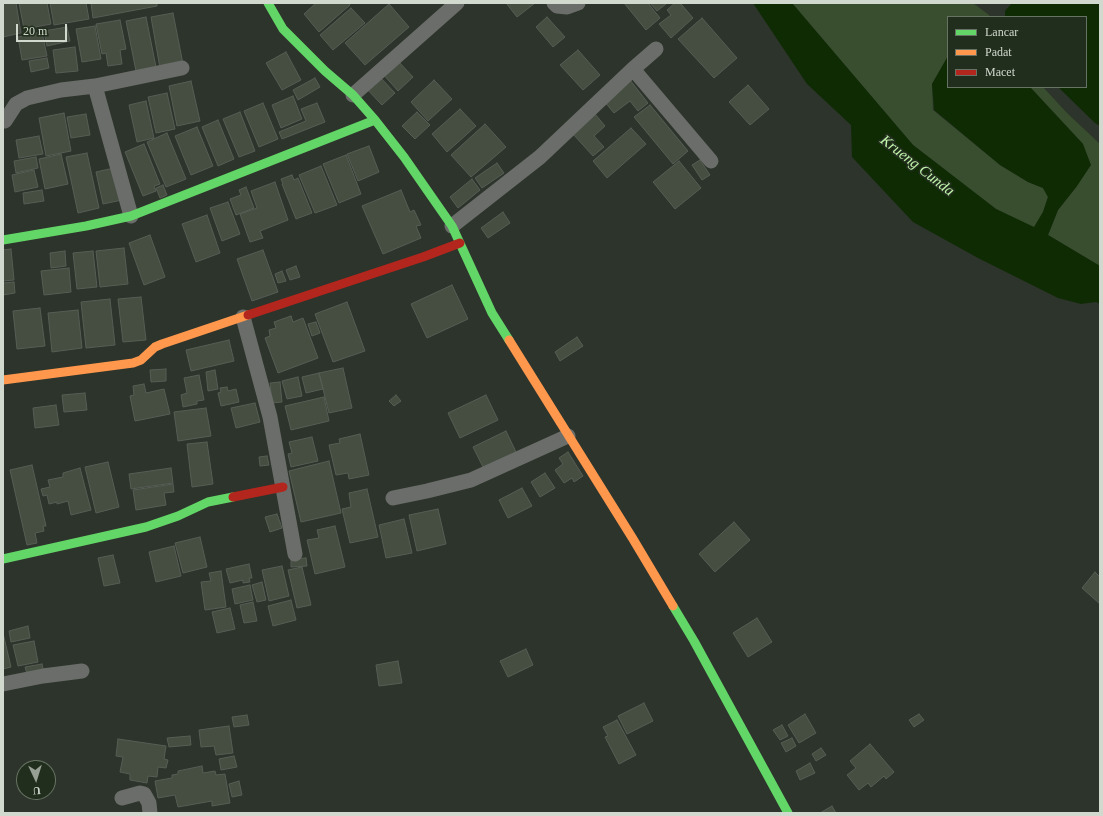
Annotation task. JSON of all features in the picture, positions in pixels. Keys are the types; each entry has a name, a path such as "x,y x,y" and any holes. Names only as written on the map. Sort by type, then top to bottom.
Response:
{"street":[{"path":"353,95 457,3"},
{"path":"554,3 557,6 567,7 578,3"},
{"path":"274,6 291,37 325,71 353,95 375,120 404,156 452,226 492,313 633,539 690,634 788,813"},
{"path":"452,226 540,157 656,49"},
{"path":"5,121 16,104 27,98 61,90 95,86 182,68"},
{"path":"633,69 711,161"},
{"path":"95,86 131,216"},
{"path":"3,240 86,226 131,216 375,120"},
{"path":"3,380 133,363 141,360 155,347 162,344 423,257 460,243"},
{"path":"243,317 270,417 295,554"},
{"path":"393,498 471,480 568,436"},
{"path":"3,559 146,527 178,516 208,502 283,487"},
{"path":"3,684 43,676 82,671"},
{"path":"122,798 144,794 150,813"}],"shaded area":[{"path":"792,3 973,3 989,15 947,16 947,58 932,84 933,110 1000,165 1028,182 1043,188 1048,197 1043,212 1034,228 996,209 913,145"},
{"path":"1031,88 1044,88 1067,113 1100,144 1100,266 1048,235 1058,210 1077,186 1083,144"}],"water":[{"name":"Krueng Cunda","path":"753,3 792,3 913,145 996,209 1034,227 1043,212 1048,197 1043,188 1028,182 1000,165 934,110 932,84 947,58 947,88 1031,88 1083,144 1091,165 1058,210 1048,235 1100,266 1100,304 1096,302 1081,304 1058,298 978,258 913,222 852,157 851,125 807,84"},
{"path":"1012,3 1100,3 1100,126 1095,123 1059,88 1087,88 1087,16 1005,16 1005,11"}],"building":[{"path":"3,3 16,3 21,33 3,37"},
{"path":"19,3 47,3 51,24 24,29"},
{"path":"50,3 86,3 89,19 54,25"},
{"path":"91,3 157,3 157,6 93,18"},
{"path":"316,3 349,3 350,5 319,32 304,14"},
{"path":"506,3 535,3 517,17"},
{"path":"624,3 648,3 660,18 646,30"},
{"path":"650,3 665,3 666,4 657,11"},
{"path":"675,3 683,3 681,4 693,18 671,38 659,24 671,15 667,10"},
{"path":"389,4 409,27 365,65 345,43"},
{"path":"351,8 365,23 333,50 320,35"},
{"path":"173,13 183,64 160,68 151,17"},
{"path":"146,17 156,67 136,71 126,21"},
{"path":"547,17 565,37 553,47 536,27"},
{"path":"702,18 737,58 714,78 678,39"},
{"path":"120,20 126,49 120,50 122,64 108,66 106,53 102,54 96,24"},
{"path":"95,26 101,59 82,62 76,29"},
{"path":"67,27 70,41 47,46 44,31"},
{"path":"42,32 47,56 22,60 18,37"},
{"path":"75,47 78,71 56,73 53,50"},
{"path":"578,50 600,75 583,90 560,65"},
{"path":"286,52 301,80 282,90 266,63"},
{"path":"47,58 49,68 31,72 29,61"},
{"path":"397,60 413,77 398,91 382,73"},
{"path":"378,75 395,93 382,105 365,87"},
{"path":"315,78 320,87 298,100 293,90"},
{"path":"434,80 452,99 428,121 411,102"},
{"path":"630,80 648,103 638,111 630,101 614,113 604,101"},
{"path":"191,81 200,121 177,126 169,86"},
{"path":"748,85 769,109 750,125 729,102"},
{"path":"167,93 175,129 156,133 148,97"},
{"path":"293,96 302,119 281,128 272,105"},
{"path":"146,101 154,138 137,142 129,105"},
{"path":"263,103 278,139 259,147 244,111"},
{"path":"317,103 325,122 282,139 279,132 306,121 301,109"},
{"path":"650,105 688,151 673,164 634,117"},
{"path":"460,109 476,126 447,152 432,134"},
{"path":"240,112 255,151 239,157 223,119"},
{"path":"417,112 430,125 415,139 402,126"},
{"path":"64,113 71,151 46,156 39,118"},
{"path":"86,114 90,135 71,138 67,117"},
{"path":"595,114 605,126 594,136 604,147 593,156 573,134"},
{"path":"218,120 234,159 218,166 202,127"},
{"path":"485,124 506,147 471,177 451,155"},
{"path":"197,127 213,166 191,175 175,136"},
{"path":"631,128 646,144 607,178 593,161"},
{"path":"167,133 186,179 166,187 147,142"},
{"path":"39,136 43,154 19,158 16,140"},
{"path":"144,144 160,184 154,186 156,191 143,196 125,152"},
{"path":"369,146 379,172 358,181 347,154"},
{"path":"87,153 99,208 78,213 66,157"},
{"path":"61,154 68,184 45,189 39,159"},
{"path":"346,155 361,194 339,203 323,164"},
{"path":"36,157 38,168 16,173 14,161"},
{"path":"700,160 710,175 702,180 692,165"},
{"path":"679,161 701,188 675,209 653,182"},
{"path":"497,163 504,173 482,188 475,178"},
{"path":"321,166 337,205 315,213 299,175"},
{"path":"114,168 122,200 103,204 96,172"},
{"path":"34,170 38,187 15,192 12,175"},
{"path":"292,175 294,180 298,178 312,213 296,219 281,179"},
{"path":"472,179 480,190 458,208 450,197"},
{"path":"275,182 288,220 260,231 263,238 250,242 240,214 257,208 251,191"},
{"path":"163,185 167,195 160,198 156,188"},
{"path":"246,187 254,208 236,215 230,199 241,195 239,190"},
{"path":"42,190 44,201 24,204 23,193"},
{"path":"401,190 410,212 414,210 421,225 416,226 421,238 383,254 362,206"},
{"path":"228,202 240,234 222,241 210,208"},
{"path":"503,212 510,223 488,238 481,228"},
{"path":"207,215 220,253 196,262 182,224"},
{"path":"150,235 165,277 144,285 129,243"},
{"path":"124,248 128,284 100,287 96,251"},
{"path":"11,249 14,280 3,281 3,250"},
{"path":"263,250 278,292 252,301 237,259"},
{"path":"65,251 66,266 51,268 50,253"},
{"path":"93,251 97,287 77,289 73,253"},
{"path":"296,266 300,277 290,280 286,270"},
{"path":"69,268 71,292 44,295 41,271"},
{"path":"282,271 286,281 278,283 275,274"},
{"path":"14,282 15,293 3,295 3,283"},
{"path":"452,285 468,319 427,338 411,304"},
{"path":"141,297 146,340 123,342 118,299"},
{"path":"110,299 115,345 86,348 81,302"},
{"path":"347,302 365,351 333,362 315,314"},
{"path":"40,308 45,346 17,349 13,311"},
{"path":"78,310 82,348 52,352 48,313"},
{"path":"291,316 293,322 303,318 318,358 278,373 265,338 270,336 269,330 276,328 274,322"},
{"path":"316,322 320,333 312,336 308,324"},
{"path":"577,337 583,346 560,361 555,352"},
{"path":"229,340 234,361 191,371 186,350"},
{"path":"343,368 352,408 329,413 319,373"},
{"path":"166,369 166,381 151,382 150,370"},
{"path":"215,370 218,389 208,391 206,372"},
{"path":"319,373 323,389 306,393 302,377"},
{"path":"199,375 204,400 197,401 197,404 183,407 181,395 187,393 184,378"},
{"path":"298,377 302,396 287,399 282,381"},
{"path":"280,382 282,402 272,403 270,383"},
{"path":"144,384 146,393 164,389 170,414 135,421 130,396 134,395 133,386"},
{"path":"227,387 228,391 236,389 239,402 221,406 218,393 221,392 220,388"},
{"path":"85,393 87,410 64,412 62,395"},
{"path":"396,395 401,401 394,406 389,401"},
{"path":"486,395 498,420 460,438 448,413"},
{"path":"324,397 329,421 291,430 285,406"},
{"path":"255,403 260,422 236,428 231,408"},
{"path":"56,405 59,425 35,428 33,408"},
{"path":"206,408 211,436 178,441 174,412"},
{"path":"506,431 516,452 483,467 473,447"},
{"path":"360,434 369,475 349,479 348,473 336,475 329,445 340,443 339,439"},
{"path":"312,437 318,461 291,467 288,454 292,453 289,442"},
{"path":"207,442 213,484 192,487 187,444"},
{"path":"568,452 583,476 574,482 572,478 564,483 555,470 563,464 559,458"},
{"path":"267,456 269,465 260,466 259,457"},
{"path":"329,461 341,513 301,522 289,471"},
{"path":"108,462 119,507 96,513 85,467"},
{"path":"32,465 46,526 43,526 44,531 35,533 37,543 27,545 10,470"},
{"path":"80,468 91,510 71,515 68,501 57,504 57,502 49,504 47,495 43,496 41,489 50,487 48,480 63,477 63,473"},
{"path":"171,468 173,483 131,489 129,474"},
{"path":"545,473 555,488 540,497 531,482"},
{"path":"173,484 174,492 164,493 166,505 136,510 133,490"},
{"path":"522,488 532,506 508,518 499,500"},
{"path":"367,489 378,537 350,543 342,509 351,507 349,493"},
{"path":"438,509 446,544 417,551 409,515"},
{"path":"277,514 282,528 270,532 265,517"},
{"path":"404,519 412,553 386,558 379,525"},
{"path":"734,522 750,540 715,572 699,554"},
{"path":"335,526 345,567 315,574 307,540 319,538 317,530"},
{"path":"200,537 207,567 183,573 175,543"},
{"path":"174,546 181,576 156,582 149,552"},
{"path":"113,555 120,583 104,586 98,558"},
{"path":"306,558 307,566 291,567 291,559"},
{"path":"249,564 252,578 249,578 250,582 243,583 243,580 230,583 226,569"},
{"path":"282,566 289,596 269,601 262,570"},
{"path":"302,567 311,605 297,608 288,570"},
{"path":"221,571 226,607 205,610 201,582 211,581 209,573"},
{"path":"1095,572 1100,577 1100,604 1082,588"},
{"path":"262,582 266,600 257,602 252,585"},
{"path":"250,585 253,600 235,604 232,589"},
{"path":"291,600 296,620 273,626 268,606"},
{"path":"253,602 257,621 244,623 240,605"},
{"path":"230,608 235,629 217,633 212,612"},
{"path":"757,618 772,642 748,657 733,633"},
{"path":"28,626 30,638 11,642 9,631"},
{"path":"3,633 11,667 3,669"},
{"path":"34,641 38,662 18,666 13,645"},
{"path":"526,649 533,665 508,677 500,661"},
{"path":"398,661 402,683 379,686 376,665"},
{"path":"42,664 44,673 28,677 25,667"},
{"path":"644,703 653,721 627,734 618,716"},
{"path":"805,714 816,733 799,743 788,725"},
{"path":"919,714 924,720 914,727 909,720"},
{"path":"247,715 249,725 234,727 232,717"},
{"path":"617,720 636,755 619,764 605,737 608,736 603,727"},
{"path":"782,725 788,736 780,740 773,730"},
{"path":"229,726 233,753 216,755 214,746 201,747 199,730"},
{"path":"190,736 191,745 169,747 167,738"},
{"path":"792,738 796,746 786,752 781,743"},
{"path":"118,739 166,746 164,759 168,760 166,768 158,767 157,777 148,776 147,783 130,780 130,774 120,772 123,757 116,756"},
{"path":"870,744 894,772 886,779 884,776 871,787 868,783 859,790 847,775 856,768 850,761"},
{"path":"821,748 826,755 816,761 812,754"},
{"path":"234,756 237,767 221,770 219,759"},
{"path":"810,763 815,773 800,780 796,771"},
{"path":"202,766 203,773 215,771 216,775 225,774 230,803 212,806 212,801 178,807 175,795 158,798 155,781 172,778 172,775 178,774 178,771"},
{"path":"239,781 242,795 232,797 229,784"},
{"path":"832,806 836,813 820,813"}],"traffic: fast":[{"path":"268,3 283,29 325,71 353,95 404,157 452,226 492,313 509,340"},
{"path":"3,240 86,226 131,216 375,120"},
{"path":"3,559 146,527 178,516 208,502 233,497"},
{"path":"673,606 694,641 788,813"}],"traffic: slow":[{"path":"3,380 133,363 141,360 155,347 162,344 248,315"},
{"path":"509,340 673,606"}],"traffic: jam":[{"path":"248,315 423,257 460,243"},
{"path":"233,497 283,487"}]}
